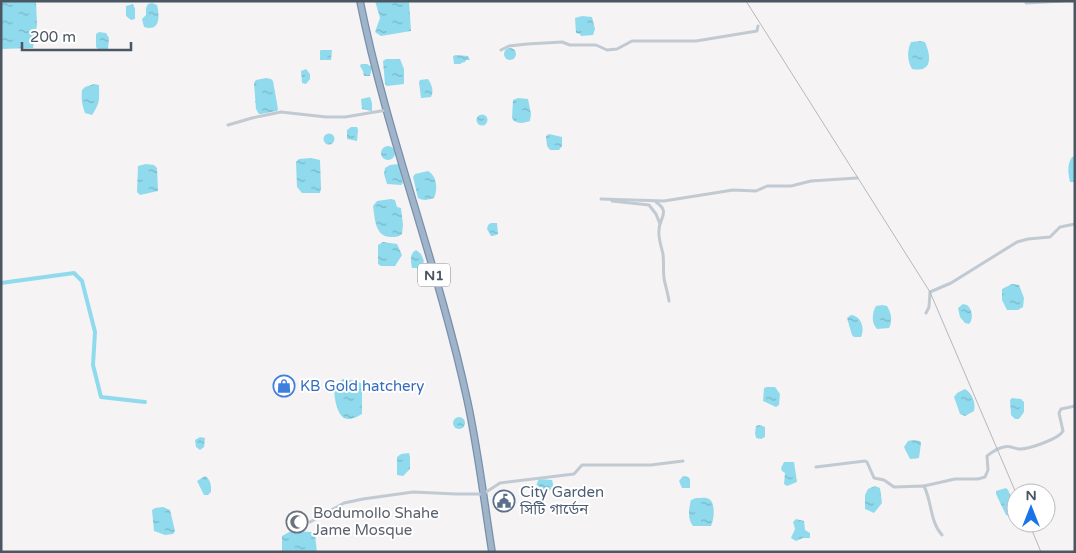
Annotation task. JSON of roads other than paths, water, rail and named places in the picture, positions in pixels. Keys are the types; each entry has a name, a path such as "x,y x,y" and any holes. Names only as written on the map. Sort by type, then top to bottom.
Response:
{"highway":[{"name":"N1","path":"360,1 387,110 441,297 467,398 492,552"}],"street":[{"path":"1026,3 1063,1"},
{"path":"501,50 509,46 562,42 570,45 596,45 607,50 617,49 632,40 696,41 758,31 758,26"},
{"path":"228,125 258,116 281,112 344,118 387,110"},
{"path":"601,199 664,201 733,190 756,191 767,186 803,185 811,181 857,178"},
{"path":"606,199 649,205 656,214 660,224"},
{"path":"656,201 664,211 658,230 669,301"},
{"path":"926,313 929,307 930,292 951,283 1017,242 1050,237 1060,227 1075,224"},
{"path":"816,467 865,460 868,462 874,478 884,480 894,488 924,486 955,479 978,479 985,477 988,470 986,456 997,449 1009,446 1018,449 1027,448 1059,436 1063,431 1059,413 1061,408 1075,406"},
{"path":"310,522 344,503 394,493 483,494 500,483 574,474 582,465 651,465 683,461"},
{"path":"924,486 934,521 942,535"}],"water":[{"path":"1,1 36,1 37,25 33,48 1,49"},
{"path":"375,1 409,1 411,31 381,36 375,32 380,18"},
{"path":"133,4 135,19 131,20 126,16 126,6"},
{"path":"148,4 157,5 158,22 153,27 144,27 142,19 146,15"},
{"path":"582,16 592,17 595,29 593,35 581,36 576,33 575,18"},
{"path":"99,32 106,33 109,38 108,49 98,49 96,47 96,34"},
{"path":"911,42 925,42 929,62 924,68 919,70 912,69 908,59 910,45"},
{"path":"508,48 512,48 516,54 512,60 508,60 504,56 504,52"},
{"path":"321,50 332,50 331,60 320,60"},
{"path":"453,56 468,56 470,60 466,60 461,64 454,64"},
{"path":"386,59 400,59 404,69 404,84 387,86 385,84 383,61"},
{"path":"361,64 367,64 372,67 370,76 364,76"},
{"path":"306,69 310,74 310,79 306,84 302,83 301,71"},
{"path":"266,78 273,81 278,109 277,111 259,114 256,109 254,83 256,80"},
{"path":"428,79 432,88 432,95 431,97 421,98 419,82 420,80"},
{"path":"94,84 99,85 99,97 97,107 92,115 85,113 82,102 82,90"},
{"path":"370,97 372,111 362,109 361,99"},
{"path":"518,98 528,99 531,114 530,121 518,123 512,118 513,100"},
{"path":"482,114 488,120 482,126 476,120"},
{"path":"351,127 357,127 357,141 347,139 347,130"},
{"path":"329,133 335,139 329,145 323,139"},
{"path":"549,134 562,137 562,146 559,150 550,150 547,146 546,136"},
{"path":"385,146 391,146 395,153 391,160 385,160 381,156 381,150"},
{"path":"1075,156 1075,182 1070,182 1068,172 1070,160"},
{"path":"311,158 320,160 320,193 302,193 297,187 296,162 299,159"},
{"path":"399,164 403,183 401,185 387,184 384,174 385,168 390,165"},
{"path":"154,165 157,168 158,191 140,195 137,192 138,166"},
{"path":"428,171 435,179 435,194 434,198 422,200 418,198 413,177 415,174"},
{"path":"395,200 397,207 401,208 402,234 396,237 382,234 375,222 373,206 377,201"},
{"path":"491,223 497,223 498,234 493,236 491,236 487,229"},
{"path":"383,242 397,244 402,255 395,266 381,266 378,264 378,245"},
{"path":"416,250 421,254 424,261 421,268 412,268 411,256"},
{"path":"1012,284 1019,285 1024,298 1023,307 1018,310 1007,310 1002,300 1002,289"},
{"path":"963,304 967,305 971,311 972,319 969,324 965,323 960,317 958,308"},
{"path":"876,306 887,306 891,322 889,328 877,329 873,321 873,315"},
{"path":"851,315 860,320 863,330 861,337 854,337 852,335 847,318"},
{"path":"343,379 357,381 362,384 362,414 351,419 346,419 342,416 335,400 336,387"},
{"path":"775,387 780,394 779,405 776,407 763,401 764,388"},
{"path":"965,389 974,402 974,411 965,416 960,414 954,397"},
{"path":"1012,398 1021,399 1024,402 1024,412 1019,419 1015,419 1011,415 1010,400"},
{"path":"457,417 461,417 465,423 461,429 457,429 453,425 453,421"},
{"path":"756,426 765,427 765,437 761,439 756,438 755,433"},
{"path":"200,437 205,438 204,447 200,450 196,447 195,440"},
{"path":"908,441 920,441 921,443 919,458 910,459 904,447"},
{"path":"409,453 410,469 403,476 397,475 397,457 401,454"},
{"path":"784,462 794,462 797,482 787,486 784,484 785,473 781,468"},
{"path":"205,476 211,485 211,492 208,495 204,495 197,481"},
{"path":"683,476 690,479 690,488 682,488 679,481"},
{"path":"539,479 552,480 554,488 548,491 536,489"},
{"path":"875,486 880,488 882,503 874,513 865,509 865,495 868,489"},
{"path":"1006,488 1006,515 996,494 996,491"},
{"path":"696,498 709,499 713,504 714,512 711,526 693,526 691,523 690,503 691,500"},
{"path":"163,507 170,510 175,531 173,534 165,535 154,531 152,510"},
{"path":"796,519 804,521 805,530 810,533 810,538 796,541 791,538 795,529 793,522"},
{"path":"291,531 312,532 315,535 317,552 282,552 282,536"}],"waterway":[{"path":"1,283 74,273 82,281 95,332 93,365 101,397 145,402"}],"railway":[{"path":"746,1 930,292 1012,483"},
{"path":"1033,533 1041,552"}],"place":[{"name":"KB Gold hatchery","path":"284,386"},
{"name":"City Garden সিটি গার্ডেন","path":"504,501"},
{"name":"Bodumollo Shahe Jame Mosque","path":"297,522"}]}
